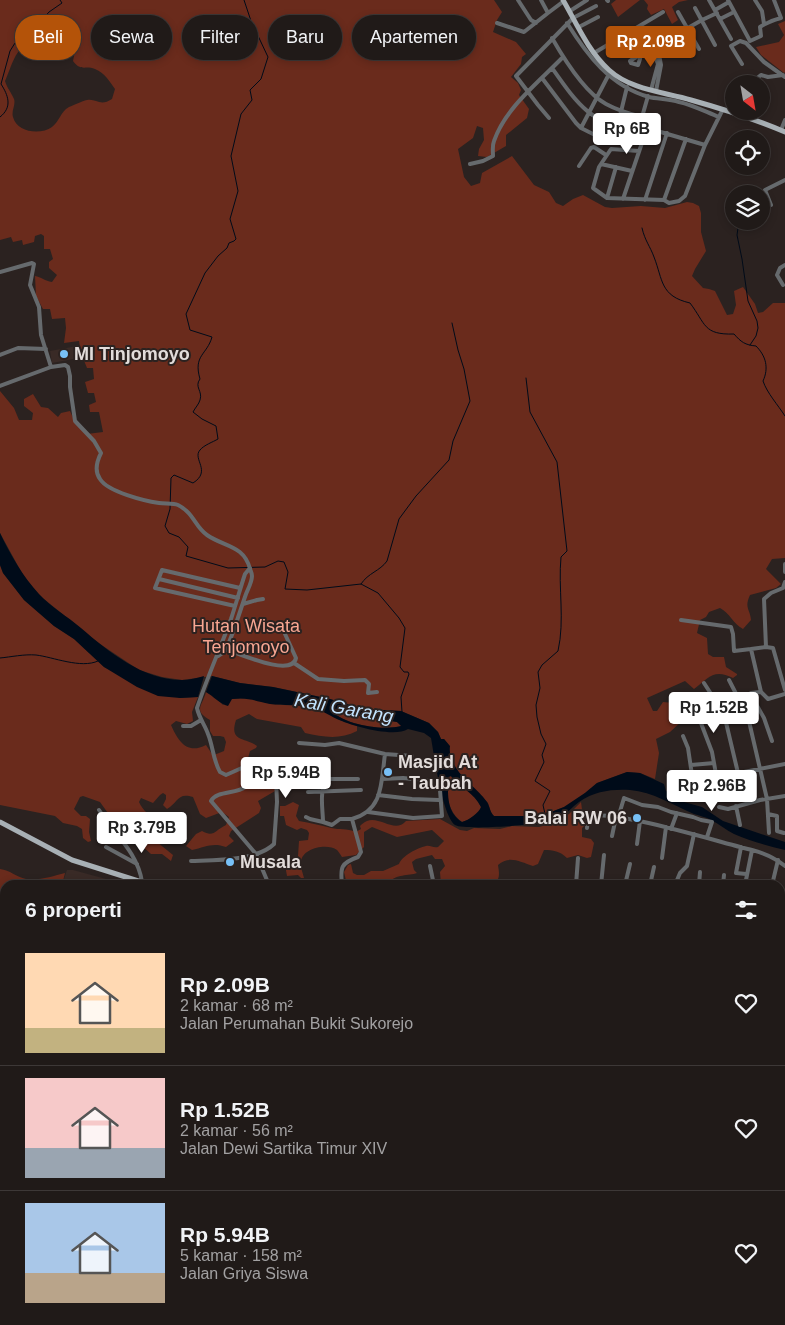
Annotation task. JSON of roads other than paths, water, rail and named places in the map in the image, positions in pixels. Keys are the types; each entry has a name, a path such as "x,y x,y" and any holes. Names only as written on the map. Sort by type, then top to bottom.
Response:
{"main road":[{"path":"563,1 592,50 620,81 723,109 783,131"},
{"path":"0,822 72,860 136,880"}],"street":[{"path":"518,0 531,20 536,23"},
{"path":"541,0 548,13"},
{"path":"570,11 586,0"},
{"path":"709,0 731,39"},
{"path":"755,0 762,11 764,24"},
{"path":"640,55 716,12 729,1 749,40 761,36 760,28 764,24 780,18 774,0"},
{"path":"497,23 524,32 563,1"},
{"path":"549,118 516,76 567,23 596,6"},
{"path":"695,8 715,45"},
{"path":"585,52 663,12"},
{"path":"678,12 699,49"},
{"path":"720,18 734,12"},
{"path":"579,27 598,18"},
{"path":"567,23 585,52 608,76 620,81 627,88 648,96 680,102 719,117"},
{"path":"627,32 630,37 638,36 642,40"},
{"path":"673,36 684,55"},
{"path":"552,38 563,57 585,86 597,98 621,110 642,117 648,96"},
{"path":"742,64 731,46 740,41 746,43 764,62 784,76"},
{"path":"654,90 660,74 657,45"},
{"path":"652,48 659,57"},
{"path":"470,164 493,156 494,141 505,119 528,92 563,57"},
{"path":"552,68 581,107 589,113 617,128 638,132"},
{"path":"581,128 608,76"},
{"path":"770,77 784,76"},
{"path":"542,78 570,117 581,128 596,135"},
{"path":"617,128 627,88"},
{"path":"639,150 614,148 601,164 592,187 607,198 664,200 669,203 679,201 685,196 705,145 723,109"},
{"path":"783,131 785,120"},
{"path":"624,199 647,128 705,145"},
{"path":"645,200 667,133"},
{"path":"664,200 686,139"},
{"path":"579,166 591,148 594,147 606,156"},
{"path":"601,164 632,171"},
{"path":"607,198 616,167"},
{"path":"771,205 765,191 785,180"},
{"path":"0,272 34,264 30,286 39,307 41,335 50,367"},
{"path":"783,286 777,275 780,268 785,265"},
{"path":"0,355 18,348 46,349"},
{"path":"0,386 50,367 65,365 68,367 75,421 94,441 101,453 97,461 96,471 100,479 105,484 136,497 166,504 177,504 194,517 200,530 208,536 233,547 245,557 252,577 226,649 218,656"},
{"path":"785,564 785,572"},
{"path":"246,786 250,773 247,767 226,775 219,770 209,737 197,708 211,669 218,656 245,574 250,567"},
{"path":"236,602 155,588 162,570 240,588"},
{"path":"158,579 242,604 263,599"},
{"path":"766,647 764,599 771,593 783,588 785,582"},
{"path":"681,620 731,628 734,651 750,649 766,647 773,648 785,692 767,699 760,692 750,649"},
{"path":"220,648 284,666 292,665 296,658 285,634"},
{"path":"229,642 241,646 239,653"},
{"path":"294,663 318,679 365,680 369,684 368,693 377,692"},
{"path":"729,680 748,717 767,799 769,834"},
{"path":"704,682 724,714 738,773"},
{"path":"760,692 750,694 764,718 772,741"},
{"path":"696,710 716,774"},
{"path":"184,726 190,726 201,720"},
{"path":"683,736 688,748 691,774 738,773 785,764"},
{"path":"299,744 325,745 339,742 385,754 412,756"},
{"path":"368,812 378,795 385,754"},
{"path":"691,765 714,763"},
{"path":"191,861 256,854 274,844 277,782 274,775 268,772 240,790 215,796 211,801 256,854 267,880"},
{"path":"698,774 698,784"},
{"path":"704,794 708,774"},
{"path":"323,822 322,790 326,781 329,779 358,779"},
{"path":"306,817 332,824 340,819 352,819 368,812 413,818 442,816 439,800 440,790 433,781 382,779"},
{"path":"308,792 361,790"},
{"path":"378,795 416,800 439,800"},
{"path":"720,807 726,810 736,806 785,796"},
{"path":"612,836 624,798 642,805 658,806 712,822 707,837"},
{"path":"736,806 740,825"},
{"path":"99,810 137,864 141,880"},
{"path":"662,858 669,828 677,813"},
{"path":"768,814 777,816 777,831 784,834"},
{"path":"587,828 588,817 593,815 640,821 762,852 785,866"},
{"path":"342,880 342,868 347,860 358,857 361,852 352,819"},
{"path":"637,844 640,821"},
{"path":"677,880 679,874 687,866 694,834"},
{"path":"106,847 137,864"},
{"path":"741,847 736,872 746,874"},
{"path":"745,880 752,850"},
{"path":"602,880 604,855"},
{"path":"576,880 578,858"},
{"path":"773,880 778,860"},
{"path":"626,880 630,864"},
{"path":"430,866 433,880"},
{"path":"651,880 654,867"},
{"path":"699,880 700,872"},
{"path":"724,875 724,880"}],"water":[{"path":"0,533 22,573 49,604 115,655 140,670 168,679 185,680 204,676 198,697 158,696 137,687 104,667 74,639 54,626 24,600 3,573 0,565"},
{"name":"Kali Garang","path":"212,676 240,683 273,687 330,699 363,709 401,711 429,723 438,732 441,739 444,739 450,746 450,755 457,770 482,795 494,816 528,816 551,812 564,807 597,783 627,772 640,773 664,784 666,791 684,802 702,807 723,821 785,842 785,850 740,837 707,818 655,796 630,790 610,790 591,795 561,816 545,823 491,827 455,825 450,819 442,797 431,738 424,733 408,729 383,732 362,728 307,706 232,699 228,706 222,704 206,692","holes":["333,708 349,714 397,722 401,726 384,728 353,723 336,715 330,709","451,776 475,798 481,807 468,820 462,822 453,813 449,802 448,777"]}],"waterway":[{"path":"0,117 8,105 6,92 1,84 10,51 15,43 49,12 62,3 60,0"},
{"name":"Kali Garang","path":"244,0 251,21 268,57 261,79 250,90 252,100 241,114 231,156 238,191 230,219 236,239 229,243 227,248 205,273 186,314 190,330 212,337 199,360 198,371 200,379 198,384 201,397 193,412 216,426 218,439 200,450 198,457 201,474 198,479 193,483 174,475 171,478 170,509 165,526 169,533 179,537 188,547 186,556 228,568 265,567 278,561 284,562 288,572 285,589 307,590 361,584 378,593 405,628 400,667 409,674 401,697 402,712"},
{"path":"642,228 661,280 668,291 680,300 690,303 706,327 716,333 734,334 744,343 756,346 766,362 763,381 785,416"},
{"path":"738,230 748,301 758,328 756,336 750,345"},
{"path":"361,584 387,561 399,519 416,496 449,460 453,441 470,401 452,323"},
{"path":"526,378 530,412 557,462 567,551 561,557 561,628 558,651 542,665 538,672 540,688 536,705 537,717 541,734 546,744 542,755 544,762 535,781 550,791 543,805 545,814"},
{"path":"0,658 31,655 84,664 98,661"}],"place":[{"name":"MI Tinjomoyo","path":"64,354"},
{"name":"Masjid At - Taubah","path":"388,772"},
{"name":"Balai RW 06","path":"637,818"},
{"name":"Musala","path":"230,862"}],"park label":[{"name":"Hutan Wisata Tenjomoyo","path":"246,636"}]}
